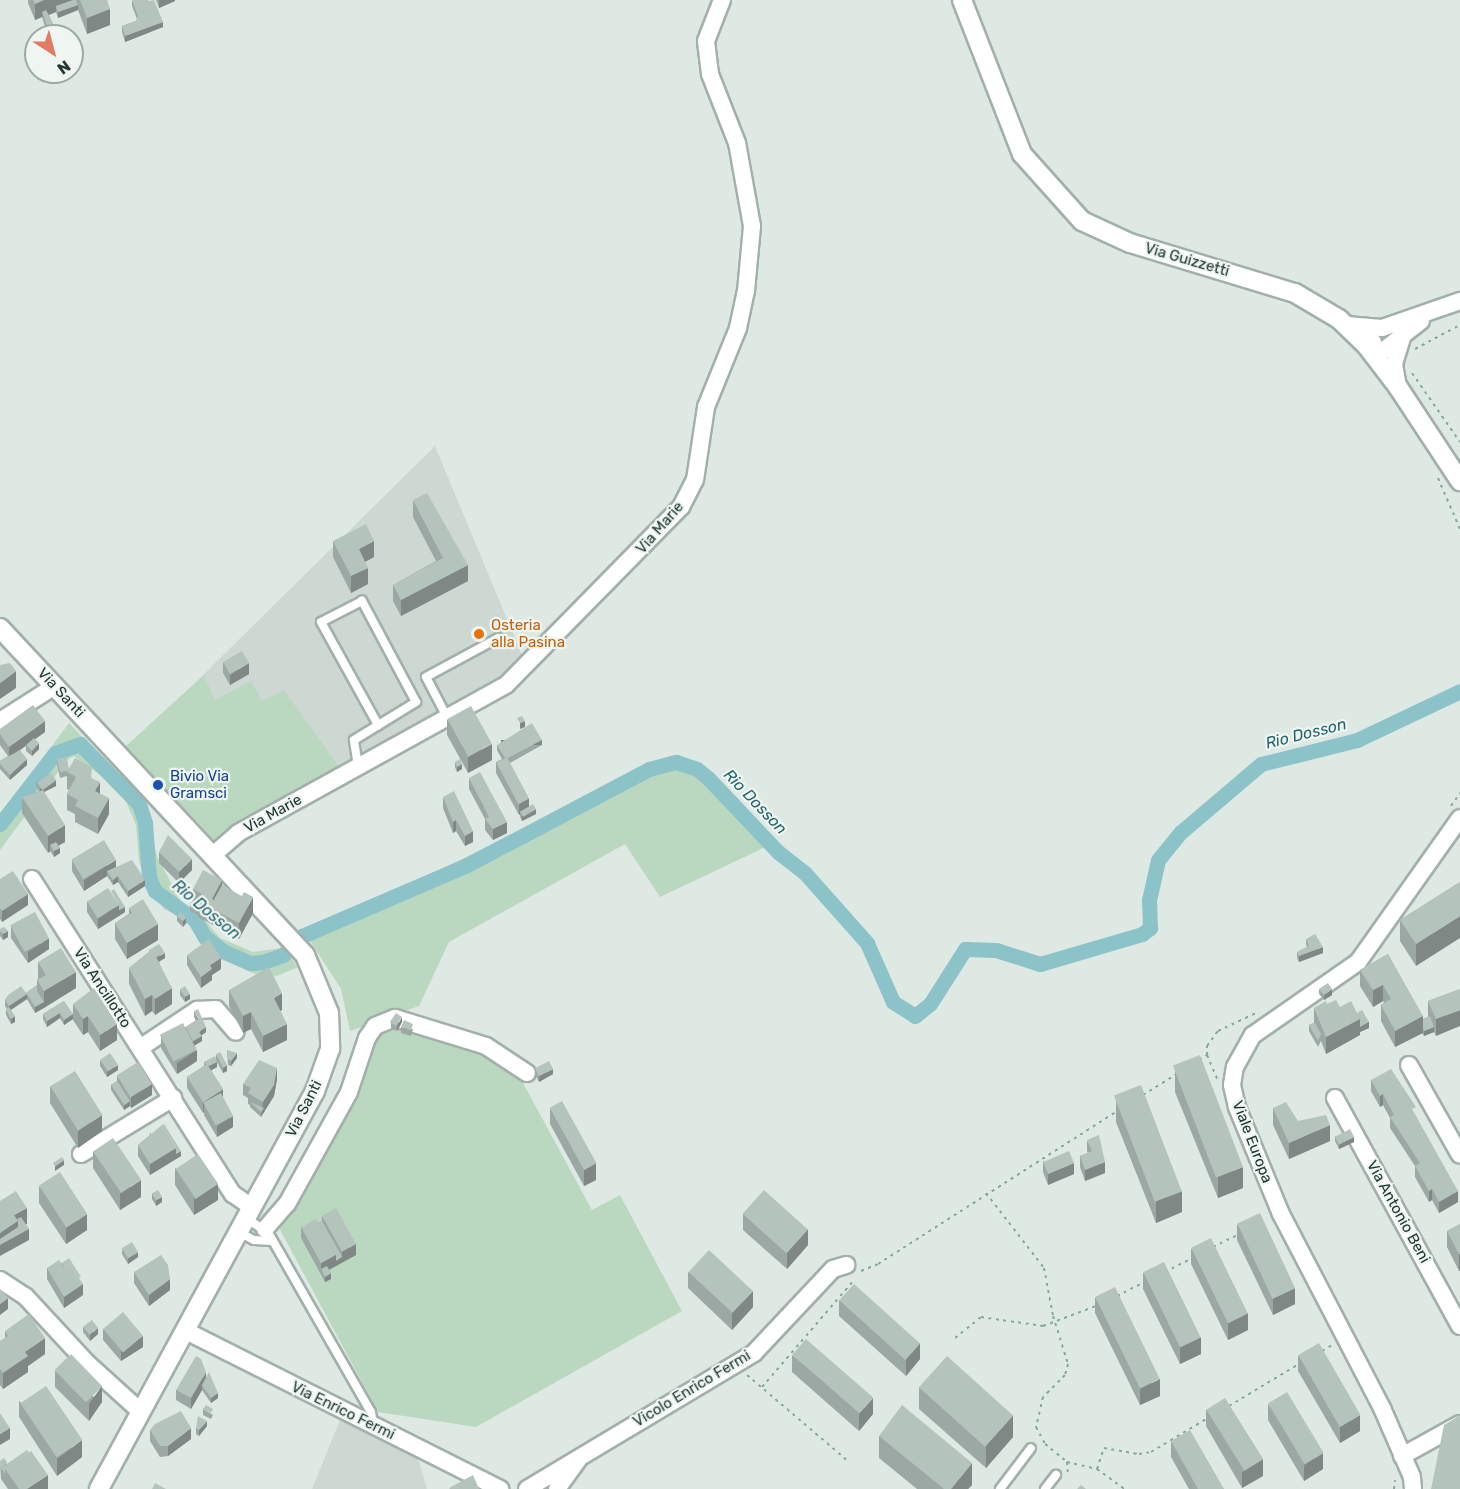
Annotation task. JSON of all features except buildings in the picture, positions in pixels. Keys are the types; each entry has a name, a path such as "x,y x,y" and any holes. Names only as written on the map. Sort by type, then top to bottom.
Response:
{"street":[{"name":"Via Marie","path":"213,855 238,833 448,720 506,685 664,528 681,507 695,480 706,407 738,328 746,291 752,226 737,143 710,74 706,41 722,0"},
{"name":"Via Guizzetti","path":"962,0 1022,154 1082,221 1130,243 1295,293 1347,325 1371,351 1398,387 1460,481"},
{"path":"1371,351 1384,350 1400,330 1459,302"},
{"path":"1347,325 1400,330"},
{"path":"1398,387 1394,364 1400,330"},
{"name":"Via Santi","path":"0,628 289,937 305,956 329,1013 330,1049 315,1091 244,1218 186,1331 99,1489"},
{"path":"0,721 55,686"},
{"name":"Viale Europa","path":"1413,1489 1402,1456 1346,1338 1281,1214 1241,1118 1232,1085 1234,1067 1253,1035 1358,962 1453,815"},
{"name":"Via Ancillotto","path":"32,879 233,1194 244,1218"},
{"path":"140,1048 197,1010 216,1009 236,1032"},
{"path":"268,1235 344,1101 367,1038 375,1026 394,1018 465,1039 486,1046 527,1073"},
{"path":"1409,1065 1460,1155"},
{"path":"81,1154 172,1098"},
{"name":"Via Antonio Beni","path":"1335,1098 1460,1326"},
{"name":"Vicolo Enrico Fermi","path":"526,1489 754,1353 833,1269 846,1265"},
{"path":"0,1280 25,1296 87,1363 141,1412"},
{"name":"Via Enrico Fermi","path":"186,1331 497,1488"},
{"path":"1402,1456 1460,1424"},
{"name":"Vicolo Enrico Fermi","path":"557,1489 582,1455"}],"lane":[{"path":"358,767 354,740 416,702 362,600 321,622 378,725"},
{"path":"448,720 426,677 498,638"},
{"path":"244,1218 254,1240 268,1235"},
{"path":"244,1218 268,1235 371,1412 374,1426"},
{"path":"1000,1489 1031,1448"},
{"path":"1045,1489 1056,1475"}],"path":[{"path":"1413,351 1460,325"},
{"path":"1408,368 1460,442"},
{"path":"1442,476 1436,480 1460,529"},
{"path":"1453,815 1460,793"},
{"path":"1219,1086 1207,1055 1207,1046 1218,1031 1260,1011"},
{"path":"1197,1061 1207,1055"},
{"path":"1136,1099 1177,1074"},
{"path":"762,1387 863,1268 878,1264 985,1193 1126,1105"},
{"path":"985,1193 1041,1261 1054,1323 1068,1364 1065,1375 1043,1397 1036,1428 1045,1444 1067,1462 1097,1469 1125,1489"},
{"path":"1208,1250 1240,1234"},
{"path":"1155,1276 1198,1255"},
{"path":"1113,1298 1145,1282"},
{"path":"955,1338 981,1317 997,1317 1033,1326 1054,1323 1102,1303"},
{"path":"1316,1354 1346,1338"},
{"path":"1223,1409 1305,1360"},
{"path":"744,1375 762,1387 848,1460"},
{"path":"1097,1469 1104,1448 1116,1452 1150,1452 1212,1415"},
{"path":"1063,1482 1069,1470 1067,1462"},
{"path":"1394,1489 1396,1476"}],"shaded area":[{"path":"435,446 524,660 504,680 342,771 223,720 203,675"},
{"path":"340,1420 418,1459 427,1489 312,1489"}],"green space":[{"path":"207,672 204,675 215,700 251,681 262,701 284,690 342,771 216,842 126,746"},
{"path":"69,723 145,804 157,856 182,904 204,919 220,938 253,952 283,948 298,967 277,976 258,975 213,956 201,945 187,921 164,909 149,889 139,861 136,825 121,790 74,756 67,760 0,850 0,816"},
{"path":"670,756 700,764 778,841 660,897 625,844 449,942 419,1006 350,1031 341,989 307,936"},
{"path":"396,1019 494,1056 523,1083 592,1210 620,1195 682,1311 476,1427 378,1412 277,1224 375,1031"}],"waterway":[{"name":"Rio Dosson","path":"0,824 55,753 80,744 139,804 145,823 149,878 155,891 195,920 205,937 223,951 250,963 263,962 283,955 302,936 467,865 649,769 676,762 697,769 708,778 778,852 804,872 867,943 893,1002 915,1016 930,1004 965,949 996,950 1040,964 1142,934 1150,928 1149,900 1158,860 1181,832 1261,764 1357,740 1460,691"}],"place":[{"name":"Osteria alla Pasina","path":"479,634"},
{"name":"Bivio Via Gramsci","path":"158,785"}]}
